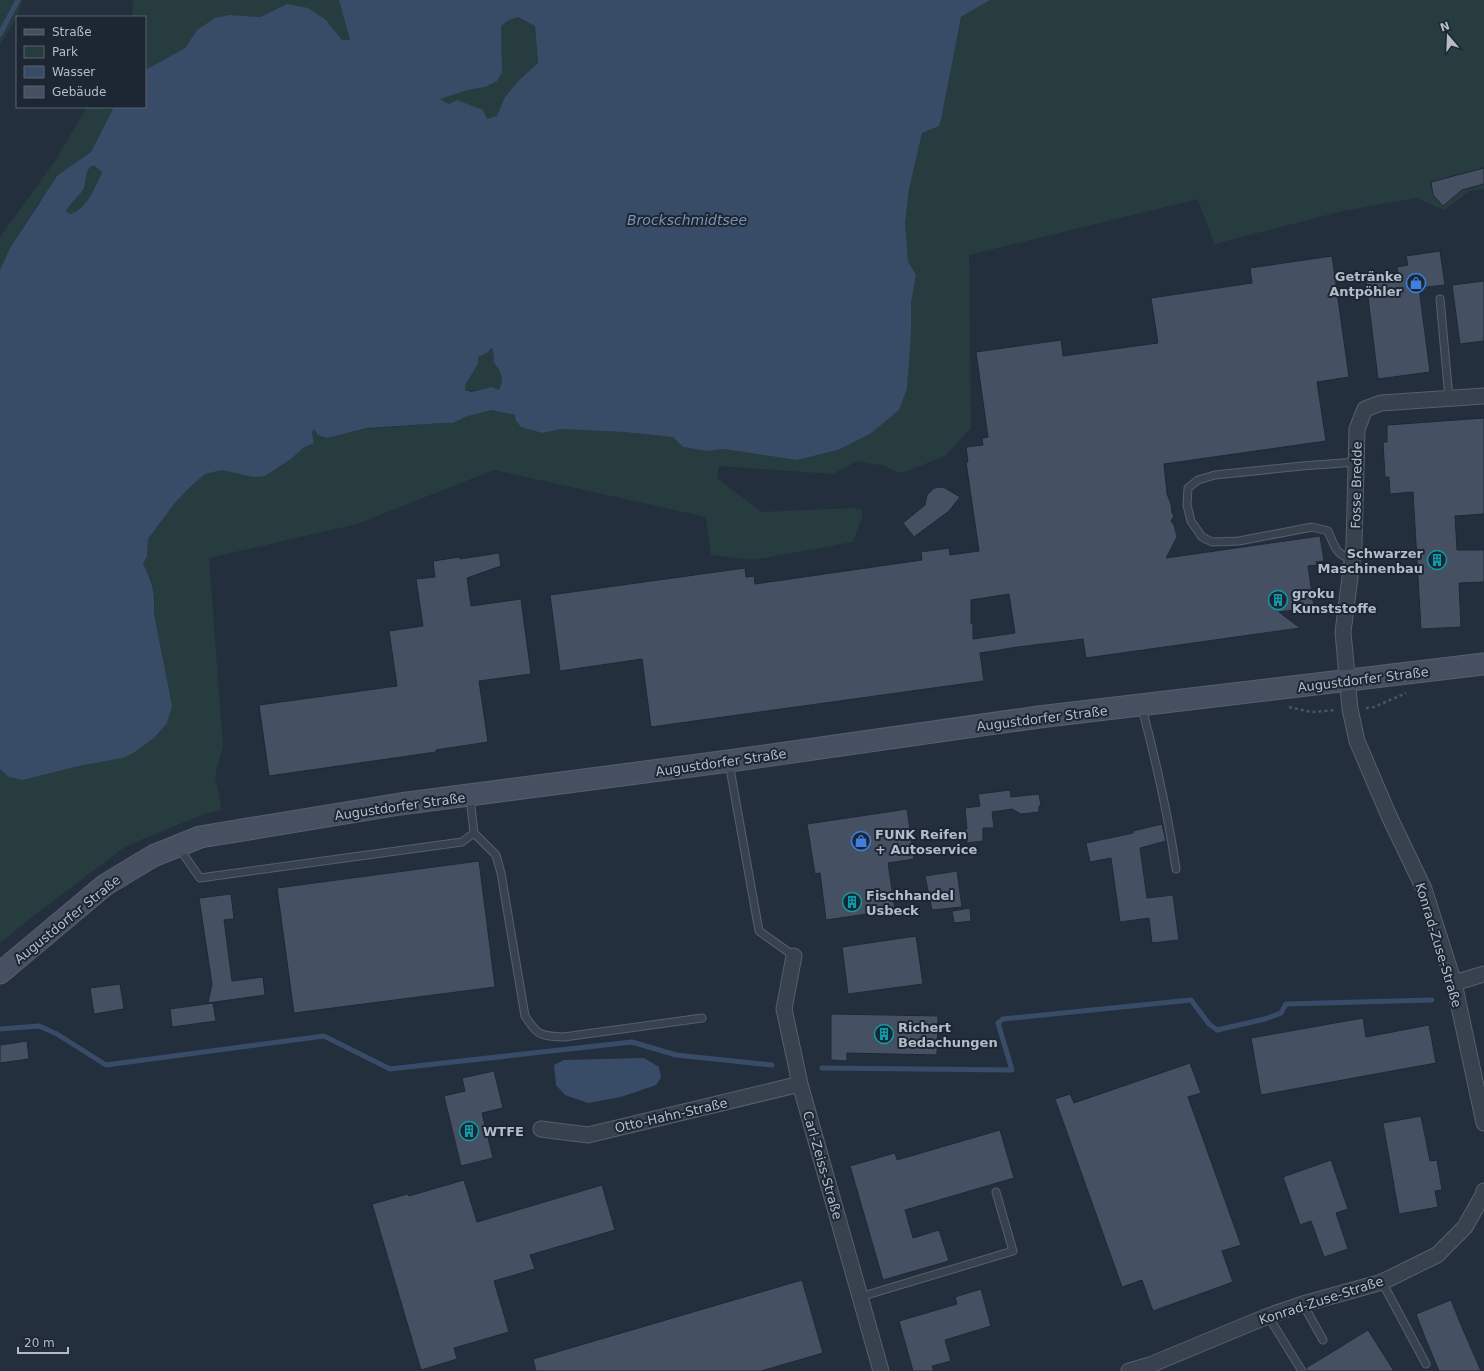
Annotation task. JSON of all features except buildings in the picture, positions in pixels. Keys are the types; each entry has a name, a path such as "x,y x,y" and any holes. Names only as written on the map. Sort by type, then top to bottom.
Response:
{"main road":[{"name":"Augustdorfer Straße","path":"0,973 105,885 153,856 200,837 400,804 729,761 1039,717 1484,664"}],"street":[{"name":"Fosse Bredde","path":"1348,681 1343,632 1353,559 1357,429 1365,408 1381,403 1484,396"},
{"name":"Konrad-Zuse-Straße","path":"1348,681 1350,709 1357,741 1389,816 1424,889 1454,982 1484,1123"},
{"name":"Carl-Zeiss-Straße","path":"794,956 784,1009 800,1084 881,1371"},
{"path":"1454,982 1484,974"},
{"name":"Otto-Hahn-Straße","path":"541,1129 588,1134 800,1084"},
{"name":"Konrad-Zuse-Straße","path":"1129,1371 1150,1365 1268,1316 1303,1304 1382,1282 1437,1256 1464,1227 1484,1195 1484,1191"}],"lane":[{"path":"1440,299 1449,398"},
{"path":"1353,559 1344,558 1338,552 1328,531 1312,527 1239,541 1212,542 1202,537 1191,522 1187,505 1188,488 1198,480 1215,475 1356,462"},
{"path":"1141,705 1154,750 1176,869"},
{"path":"729,761 759,931 794,956"},
{"path":"469,795 474,833 496,855 502,873 525,1016 535,1031 548,1036 564,1037 702,1018"},
{"path":"178,846 200,878 462,842 474,833"},
{"path":"860,1296 1013,1251 996,1192"},
{"path":"1382,1282 1426,1364"},
{"path":"1303,1304 1323,1340"},
{"path":"1268,1316 1302,1371"}],"path":[{"path":"1350,709 1374,707 1409,692"}],"green space":[{"path":"0,0 23,0 16,19 0,45"},
{"path":"133,0 339,0 350,40 342,40 326,20 287,4 260,17 229,15 197,30 185,48 146,69 146,16 132,16"},
{"path":"990,0 1484,0 1484,189 1470,191 1444,210 1416,198 1343,211 1214,244 1198,199 969,255 971,428 945,456 898,473 885,466 857,461 833,474 719,466 717,478 762,512 853,508 861,509 863,515 853,542 753,560 711,555 706,517 494,470 357,524 209,558 223,746 215,776 222,810 207,813 126,846 0,943 0,769 9,777 123,758 160,646 154,614 155,600 151,579 143,564 147,556 148,539 174,504 205,474 222,470 265,476 291,459 303,448 314,443 312,432 314,429 327,438 365,429 453,423 465,417 491,410 515,415 534,431 542,433 561,429 624,432 673,437 683,447 707,451 723,449 797,460 838,450 870,434 899,410 907,389 911,303 916,275 908,261 905,224 909,189 922,133 939,126 941,120 961,17"},
{"path":"518,17 535,26 538,63 519,80 505,97 497,117 487,119 483,110 457,100 449,104 439,99 468,90 485,87 501,46 501,26 509,20"},
{"path":"86,108 113,108 91,152 75,164 39,202 10,248 0,270 0,237 55,161"},
{"path":"91,166 95,166 102,172 90,197 81,207 70,214 65,211 82,191 85,185 87,172"},
{"path":"492,346 493,361 500,371 502,378 499,390 494,388 474,390 465,389 465,385 478,364 478,357 487,353"}],"water":[{"name":"Brockschmidtsee","path":"339,0 990,0 961,17 941,120 939,126 922,133 909,189 905,224 908,261 916,275 911,303 911,332 907,389 899,410 870,434 838,450 797,460 723,449 707,451 683,447 673,437 624,432 561,429 542,433 521,427 516,421 515,415 491,410 465,417 453,423 367,428 327,438 318,435 314,429 312,432 314,443 303,448 291,459 265,476 253,477 222,470 205,474 174,504 148,539 147,556 143,564 153,588 154,614 172,706 167,723 154,738 133,753 123,758 78,766 22,780 9,777 0,769 0,270 10,248 57,176 91,152 113,108 146,108 146,69 185,48 197,30 215,18 229,15 260,17 287,4 308,8 326,20 342,40 350,40","holes":["518,17 535,26 538,63 519,80 505,97 497,116 487,119 483,110 457,100 449,104 440,99 468,90 485,87 497,81 502,72 501,26 509,20","91,166 95,166 102,172 90,197 81,207 70,214 66,211 83,190 86,175","492,347 494,358 493,361 500,371 502,378 499,390 492,387 471,392 465,390 465,385 478,364 478,357 487,353"]},
{"path":"644,1058 659,1067 661,1078 656,1085 621,1097 588,1103 565,1095 556,1085 554,1065 564,1060"}],"waterway":[{"path":"0,34 18,0"},
{"path":"822,1068 1012,1070 998,1023 1003,1019 1191,1000 1209,1024 1217,1030 1265,1019 1281,1013 1286,1004 1432,1000"},
{"path":"0,1029 39,1026 57,1034 106,1065 324,1036 390,1069 632,1042 676,1055 772,1065"}],"place":[{"name":"Getränke Antpöhler","path":"1416,283"},
{"name":"Schwarzer Maschinenbau","path":"1437,560"},
{"name":"groku Kunststoffe","path":"1278,600"},
{"name":"FUNK Reifen + Autoservice","path":"861,841"},
{"name":"Fischhandel Usbeck","path":"852,902"},
{"name":"Richert Bedachungen","path":"884,1034"},
{"name":"WTFE","path":"469,1131"}]}
